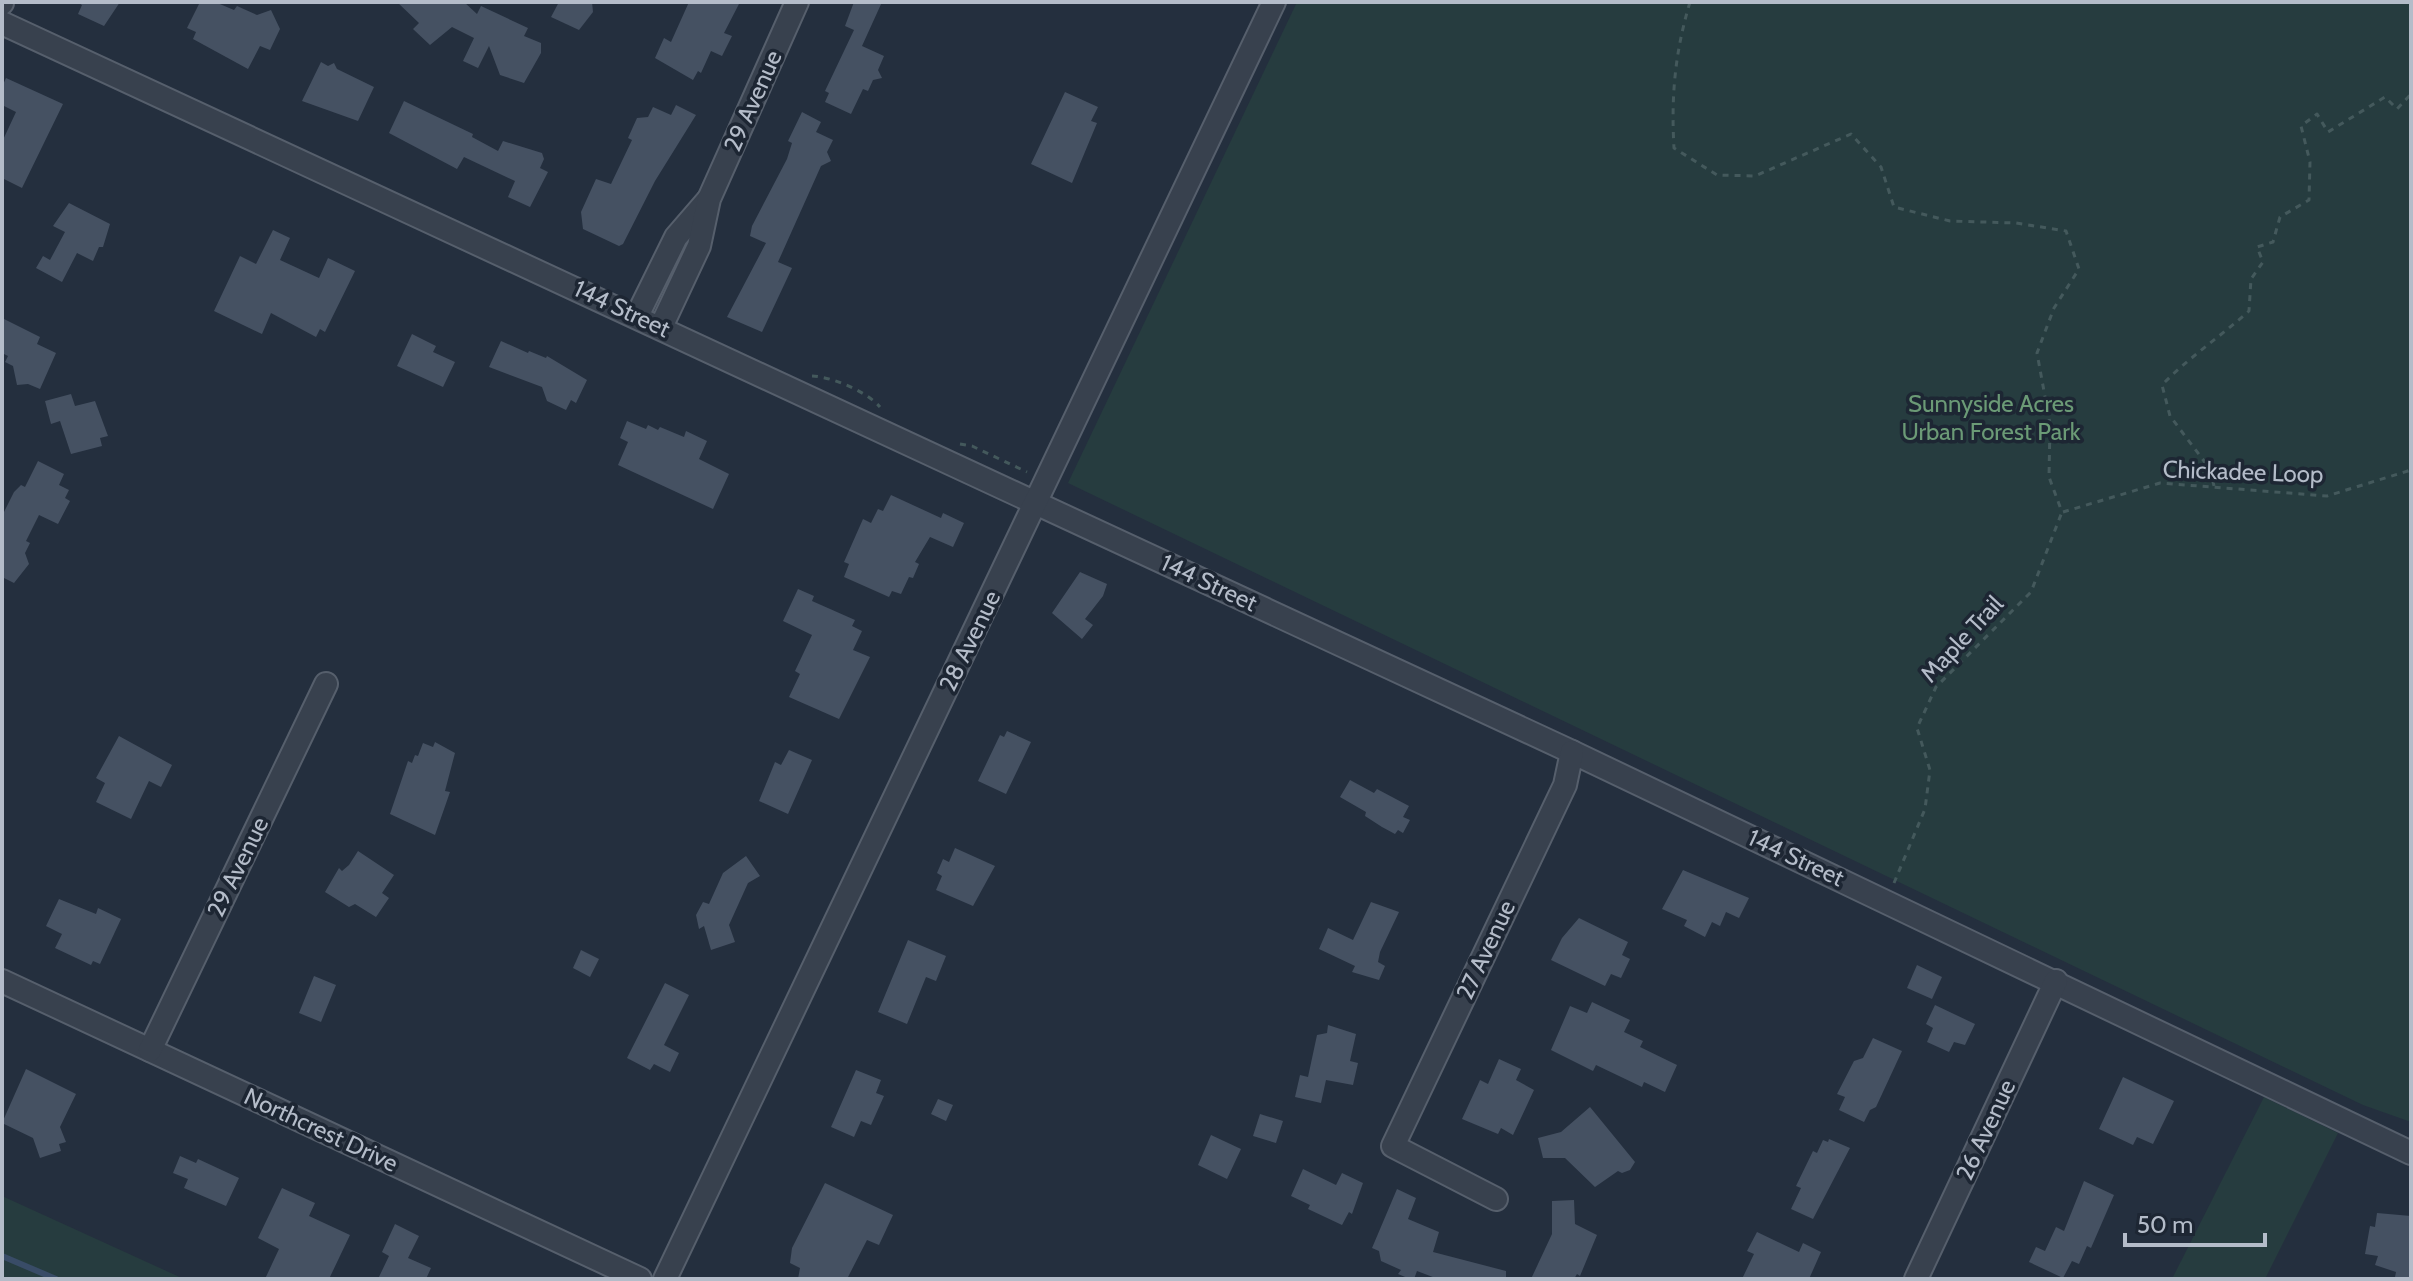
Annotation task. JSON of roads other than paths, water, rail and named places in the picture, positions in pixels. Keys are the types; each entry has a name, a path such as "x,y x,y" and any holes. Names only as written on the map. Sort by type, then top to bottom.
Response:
{"street":[{"name":"29 Avenue","path":"661,327 699,246 709,199 797,2"},
{"name":"28 Avenue","path":"665,1279 1274,2"},
{"name":"144 Street","path":"2,23 1572,752 2411,1153"},
{"name":"29 Avenue","path":"637,316 676,237 709,199"},
{"name":"29 Avenue","path":"150,1050 326,684"},
{"name":"27 Avenue","path":"1496,1199 1393,1146 1565,785 1572,752"},
{"name":"Northcrest Drive","path":"2,981 640,1279"},
{"name":"26 Avenue","path":"1916,1279 2056,981"}],"waterway":[{"path":"2,1256 56,1279"}],"park label":[{"name":"Sunnyside Acres Urban Forest Park","path":"1991,418"}]}
